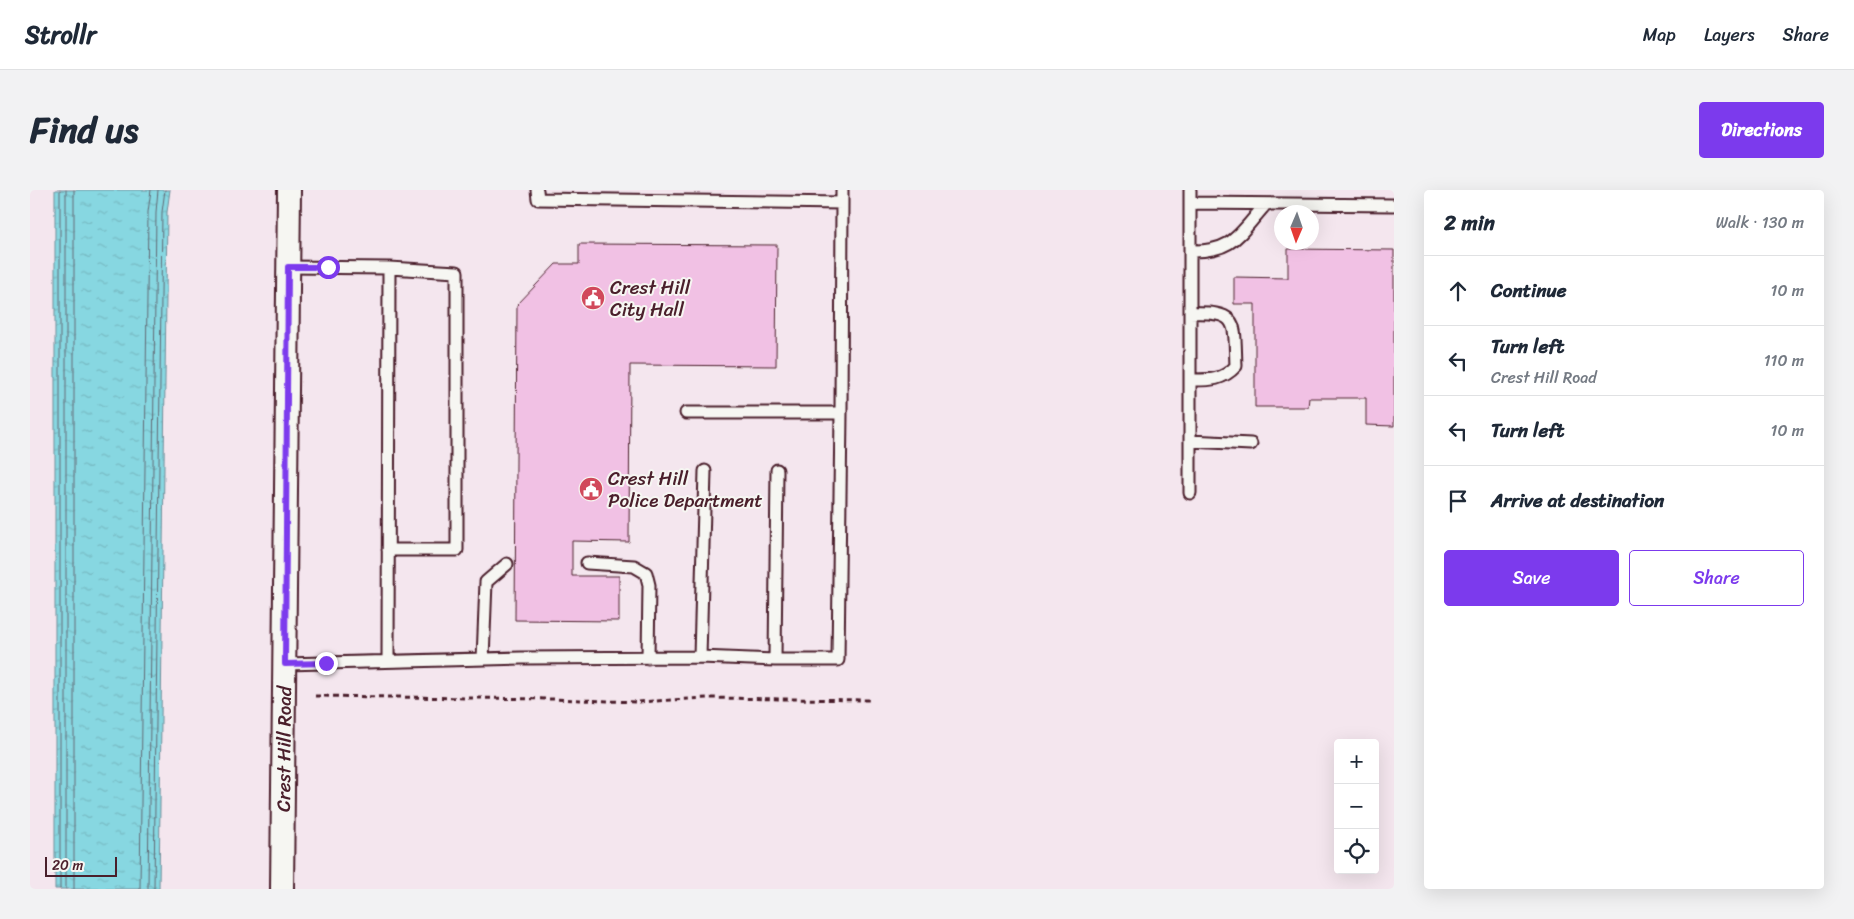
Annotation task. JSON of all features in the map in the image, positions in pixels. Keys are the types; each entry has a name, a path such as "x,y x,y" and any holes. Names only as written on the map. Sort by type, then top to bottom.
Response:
{"street":[{"name":"Crest Hill Road","path":"282,889 289,190"}],"lane":[{"path":"537,190 538,199 842,203"},
{"path":"285,664 484,659 700,657 838,660 842,190"},
{"path":"1190,190 1190,493"},
{"path":"1190,203 1394,205"},
{"path":"1190,251 1211,251 1229,245 1266,204"},
{"path":"288,267 389,268 457,272 457,550 388,550"},
{"path":"388,661 389,268"},
{"path":"1190,313 1216,312 1227,316 1234,327 1236,366 1228,375 1217,380 1190,380"},
{"path":"686,413 841,413"},
{"path":"1190,442 1251,444"},
{"path":"775,660 777,470"},
{"path":"700,657 705,471"},
{"path":"587,563 634,566 646,573 649,585 648,658"},
{"path":"484,659 486,582 507,564"}],"path":[{"path":"315,696 541,698 637,702 708,698 869,700"}],"water":[{"path":"55,190 170,190 167,212 159,889 55,889"}],"building":[{"path":"579,244 777,245 776,366 630,365 629,542 572,541 572,576 619,576 619,621 515,620 517,305 556,264 579,264"},
{"path":"1288,250 1394,250 1394,426 1366,425 1366,398 1309,398 1308,407 1255,407 1255,304 1234,304 1234,277 1288,278"}],"place":[{"name":"Crest Hill City Hall","path":"593,298"},
{"name":"Crest Hill Police Department","path":"591,489"}],"route":[{"path":"326,663 285,664 288,267 328,267"}]}
